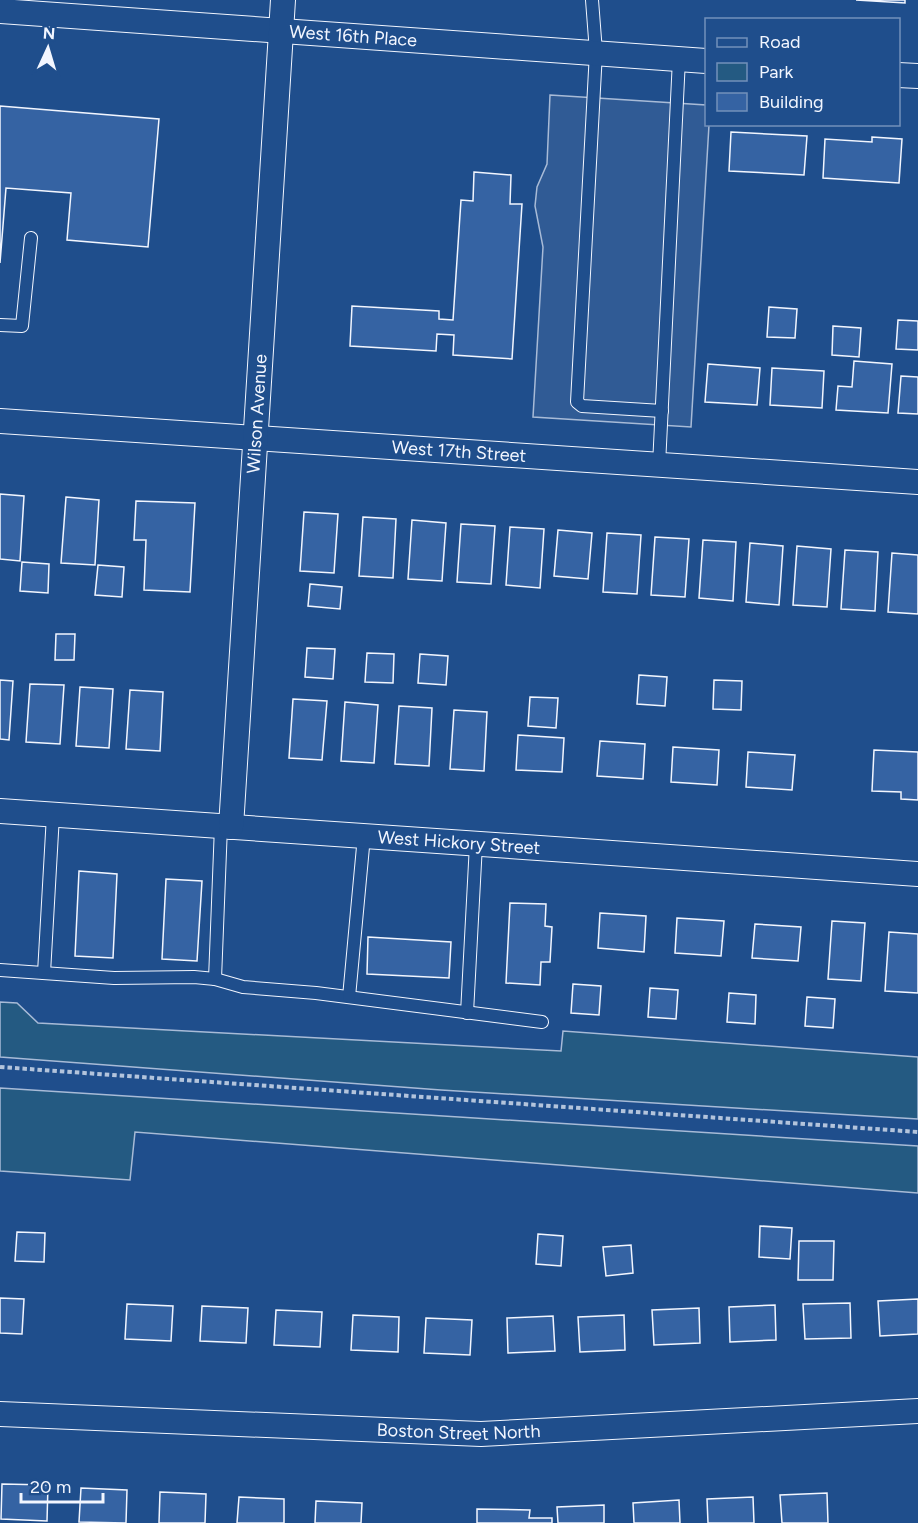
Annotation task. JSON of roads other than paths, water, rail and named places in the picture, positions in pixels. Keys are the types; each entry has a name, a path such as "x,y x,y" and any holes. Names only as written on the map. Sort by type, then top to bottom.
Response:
{"street":[{"name":"Wilson Avenue","path":"226,827 256,438 284,0"},
{"name":"West 16th Place","path":"0,11 705,61"},
{"path":"900,75 918,76"},
{"name":"West 17th Street","path":"0,421 918,482"},
{"name":"West Hickory Street","path":"0,811 918,874"},
{"name":"Boston Street North","path":"0,1414 481,1434 918,1411"}],"lane":[{"path":"592,0 596,52 577,402 582,406 662,411"},
{"path":"659,465 679,58"},
{"path":"0,325 22,326 31,238"},
{"path":"44,973 53,815"},
{"path":"215,979 226,827"},
{"path":"349,997 364,836"},
{"path":"467,1013 477,844"},
{"path":"0,970 114,978 215,979 243,987 349,997 542,1022"}]}
